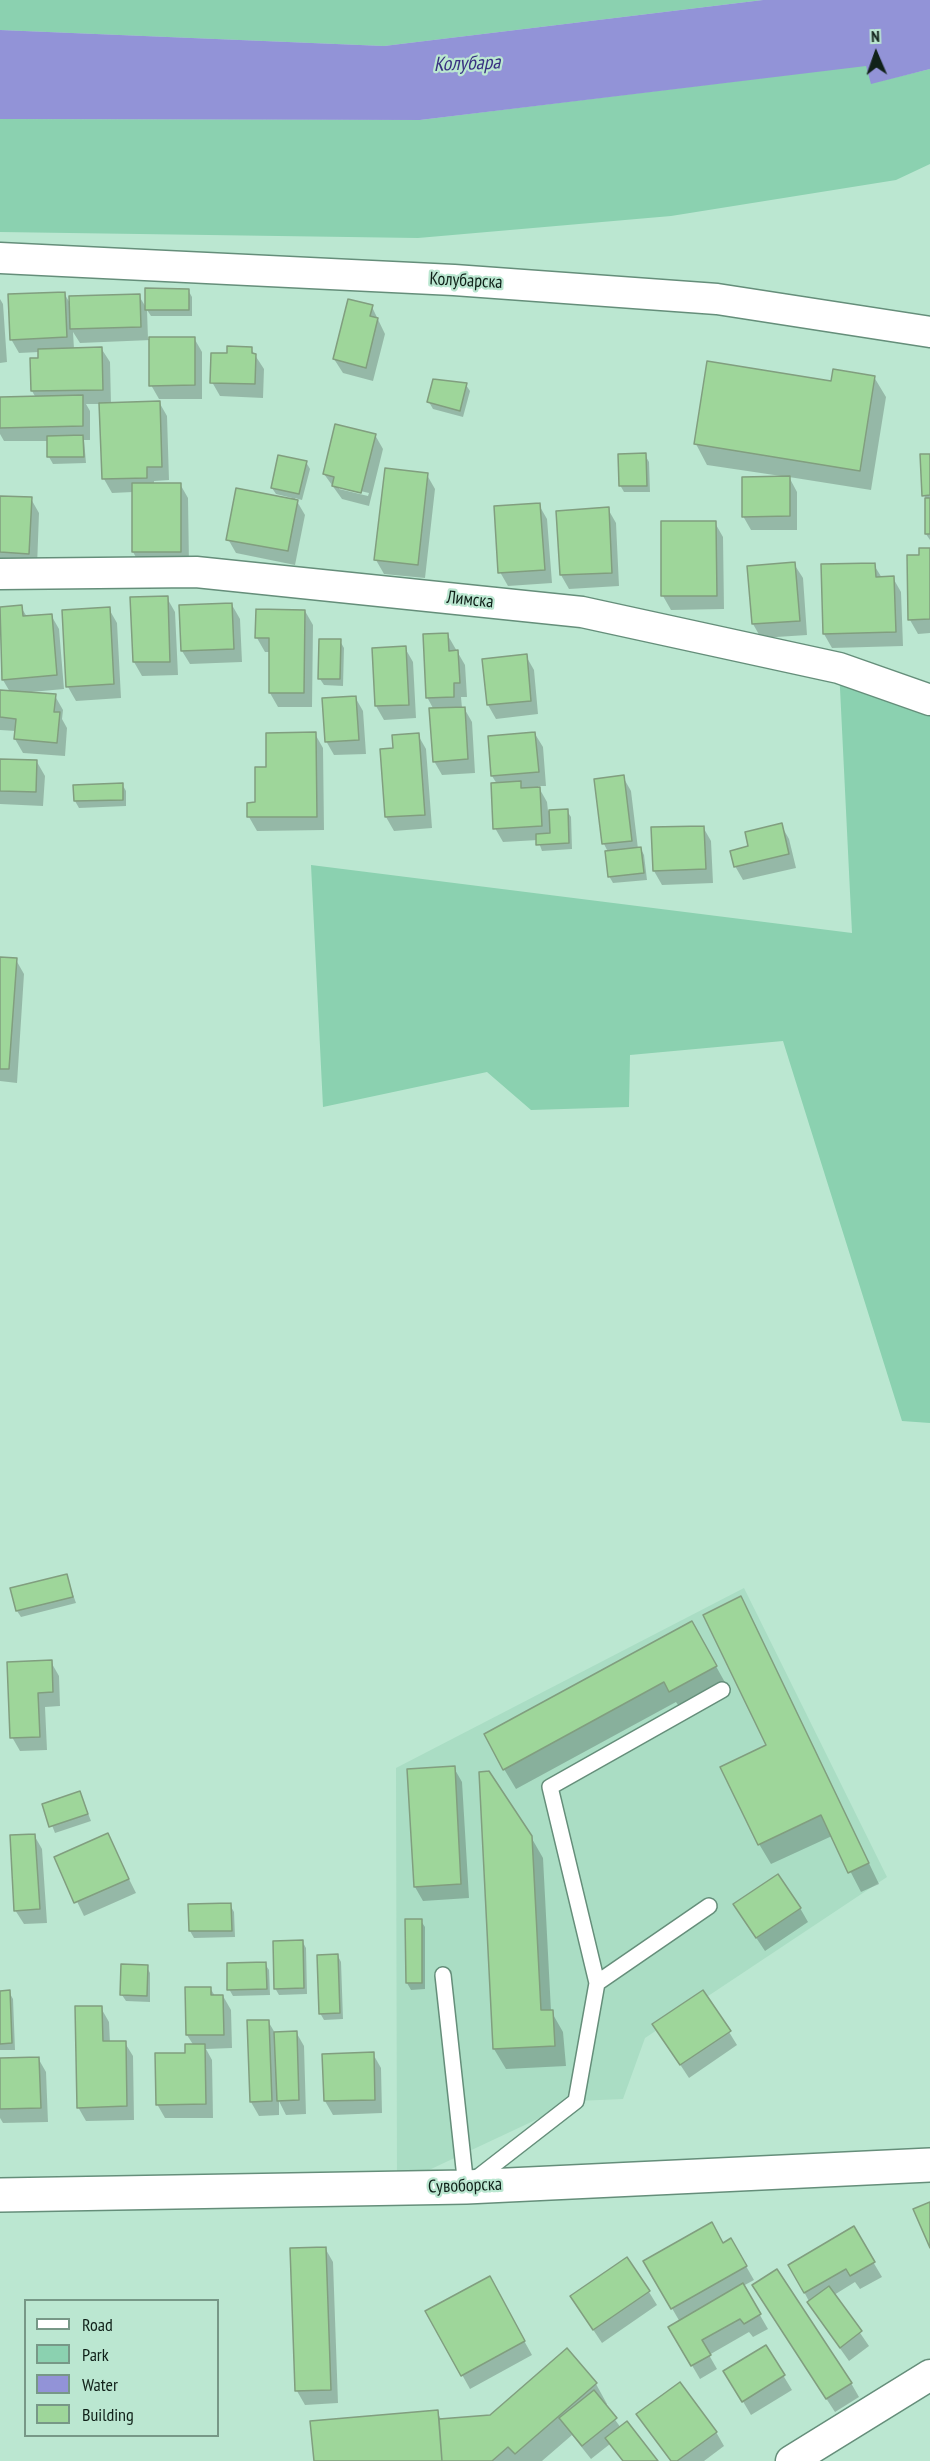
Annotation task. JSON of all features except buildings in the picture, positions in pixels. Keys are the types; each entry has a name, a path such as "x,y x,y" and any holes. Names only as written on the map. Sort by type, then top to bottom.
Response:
{"main road":[{"name":"Сувоборска","path":"0,2195 466,2187 930,2165"}],"street":[{"name":"Колубарска","path":"0,258 454,280 717,299 930,332"},
{"name":"Лимска","path":"0,574 196,572 582,612 839,668 930,700"},
{"path":"791,2461 930,2375"}],"lane":[{"path":"466,2187 576,2101 597,1983 550,1787 722,1690"},
{"path":"597,1983 709,1906"},
{"path":"443,1975 466,2187"}],"shaded area":[{"path":"744,1588 887,1877 645,2038 623,2099 576,2101 397,2185 396,1768"}],"green space":[{"path":"0,0 763,0 384,46 0,30"},
{"path":"867,65 872,83 930,69 930,164 896,180 671,216 418,238 0,232 0,119 420,120"},
{"path":"839,668 930,700 930,1423 902,1421 783,1041 630,1055 629,1107 531,1110 487,1072 323,1107 311,865 852,933"}],"water":[{"name":"Колубара","path":"763,0 930,0 930,69 871,84 866,66 420,120 0,119 0,30 384,46"}]}
